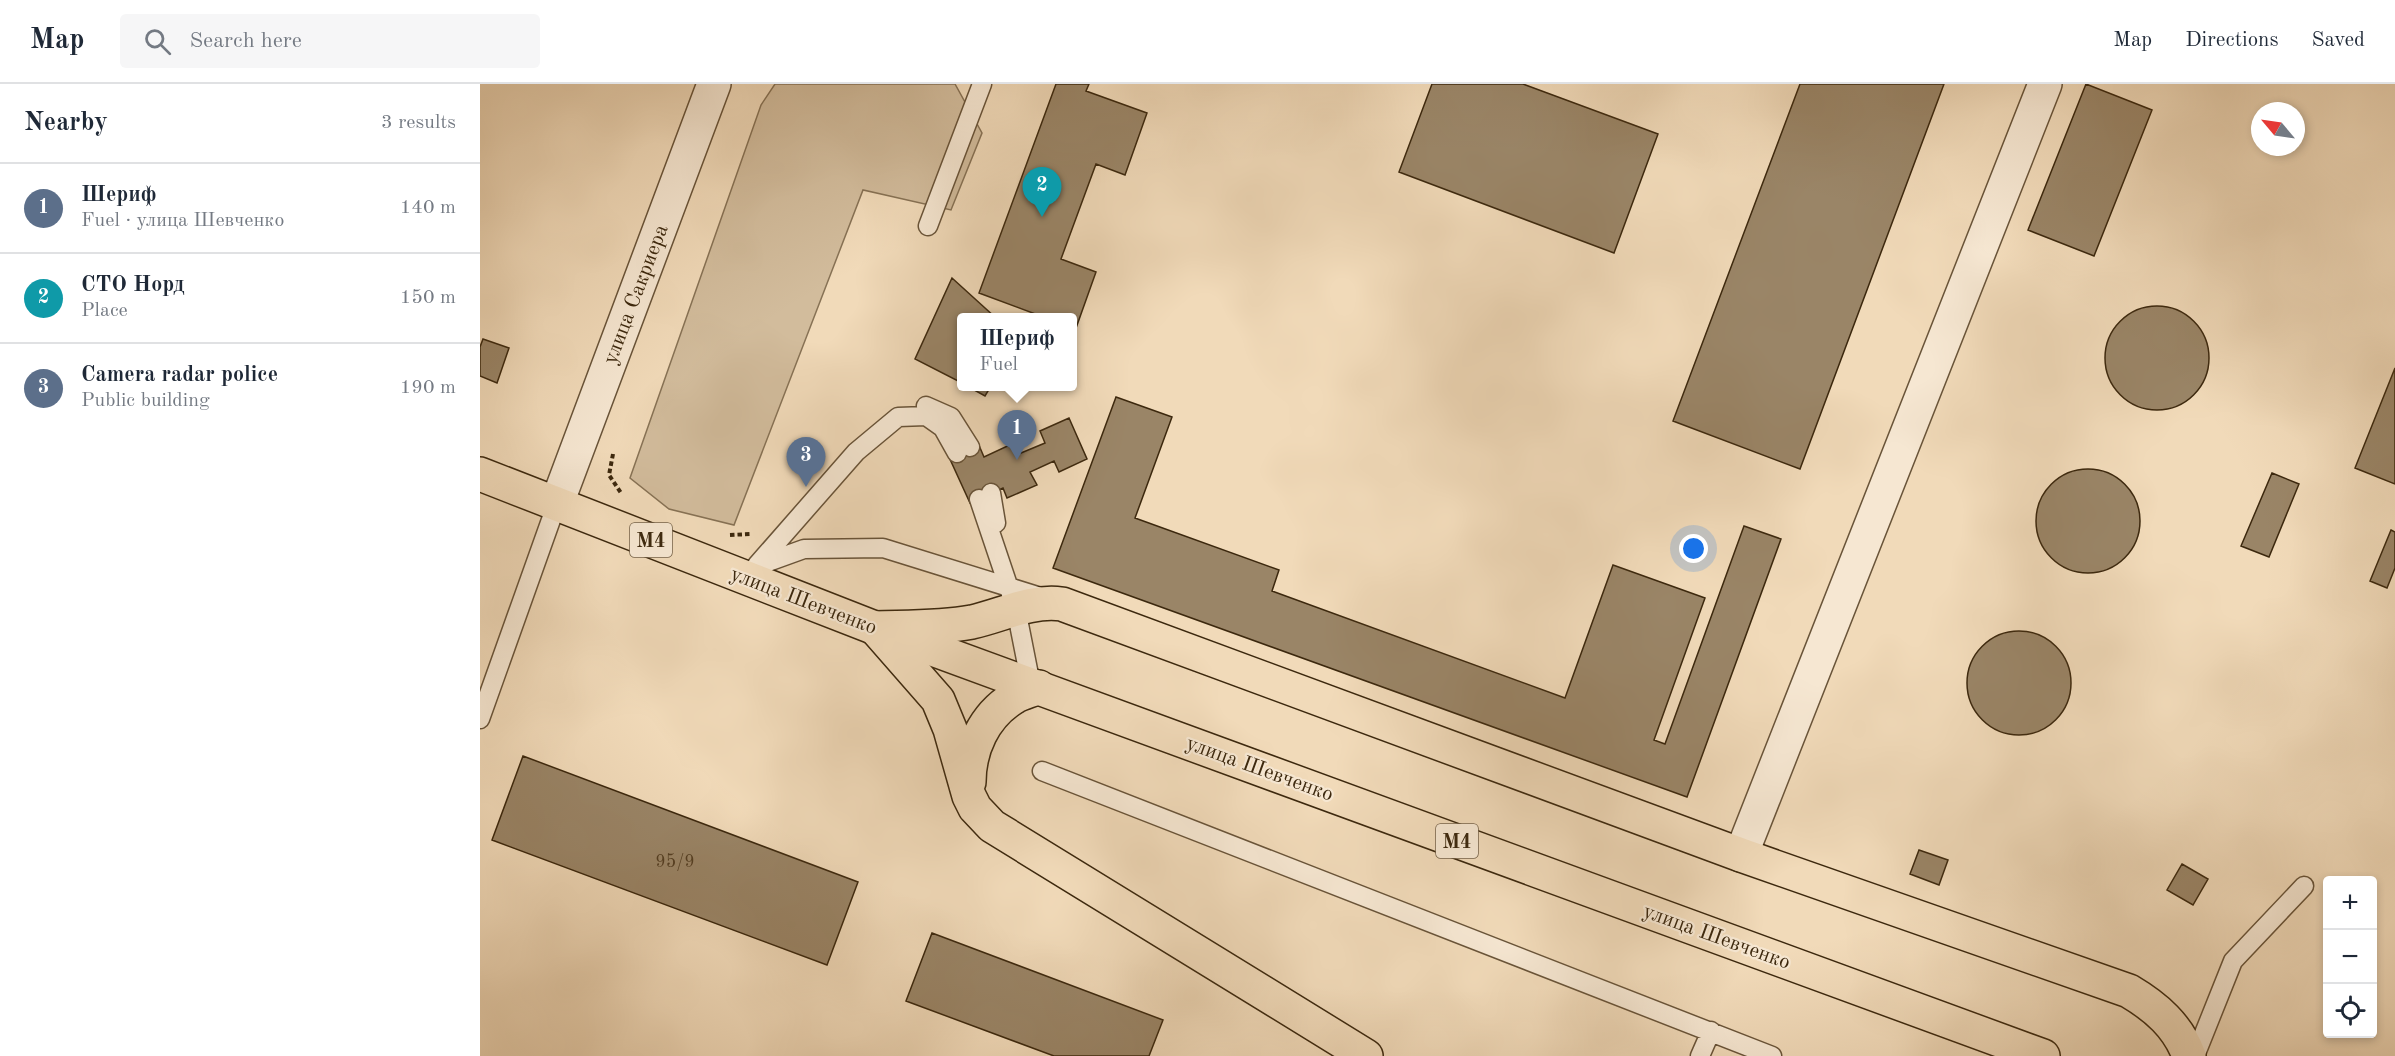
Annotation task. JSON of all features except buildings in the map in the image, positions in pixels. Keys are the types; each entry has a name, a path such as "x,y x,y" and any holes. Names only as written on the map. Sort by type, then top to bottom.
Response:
{"main road":[{"name":"улица Шевченко","path":"480,474 751,571 875,628 2043,1056"},
{"path":"875,628 946,626 971,622 1009,589 1032,604 1047,602 1062,604 1741,855 2129,991 2151,1004 2169,1021 2189,1056"},
{"path":"875,628 938,700 950,729 969,796 983,818 1001,833 1356,1054"},
{"path":"969,796 969,767 977,738 992,716 1013,698 1035,686"}],"street":[{"name":"улица Сакриера","path":"556,503 714,84"},
{"path":"1741,855 2045,84"}],"lane":[{"path":"928,226 982,84"},
{"path":"751,571 856,452 898,417 926,416 943,428 963,450"},
{"path":"985,496 1035,686"},
{"path":"480,719 556,503"},
{"path":"751,571 804,549 883,548 1009,589"},
{"path":"1042,771 1772,1056"},
{"path":"2195,1056 2233,961 2304,886"},
{"path":"1700,1056 1711,1031"}],"shaded area":[{"path":"775,84 955,84 982,133 951,210 863,190 734,525 669,509 630,478 761,105"}],"place":[{"name":"СТО Норд","path":"1042,217"},
{"name":"Шериф","path":"1017,460"},
{"name":"Camera radar police","path":"806,487"}]}
